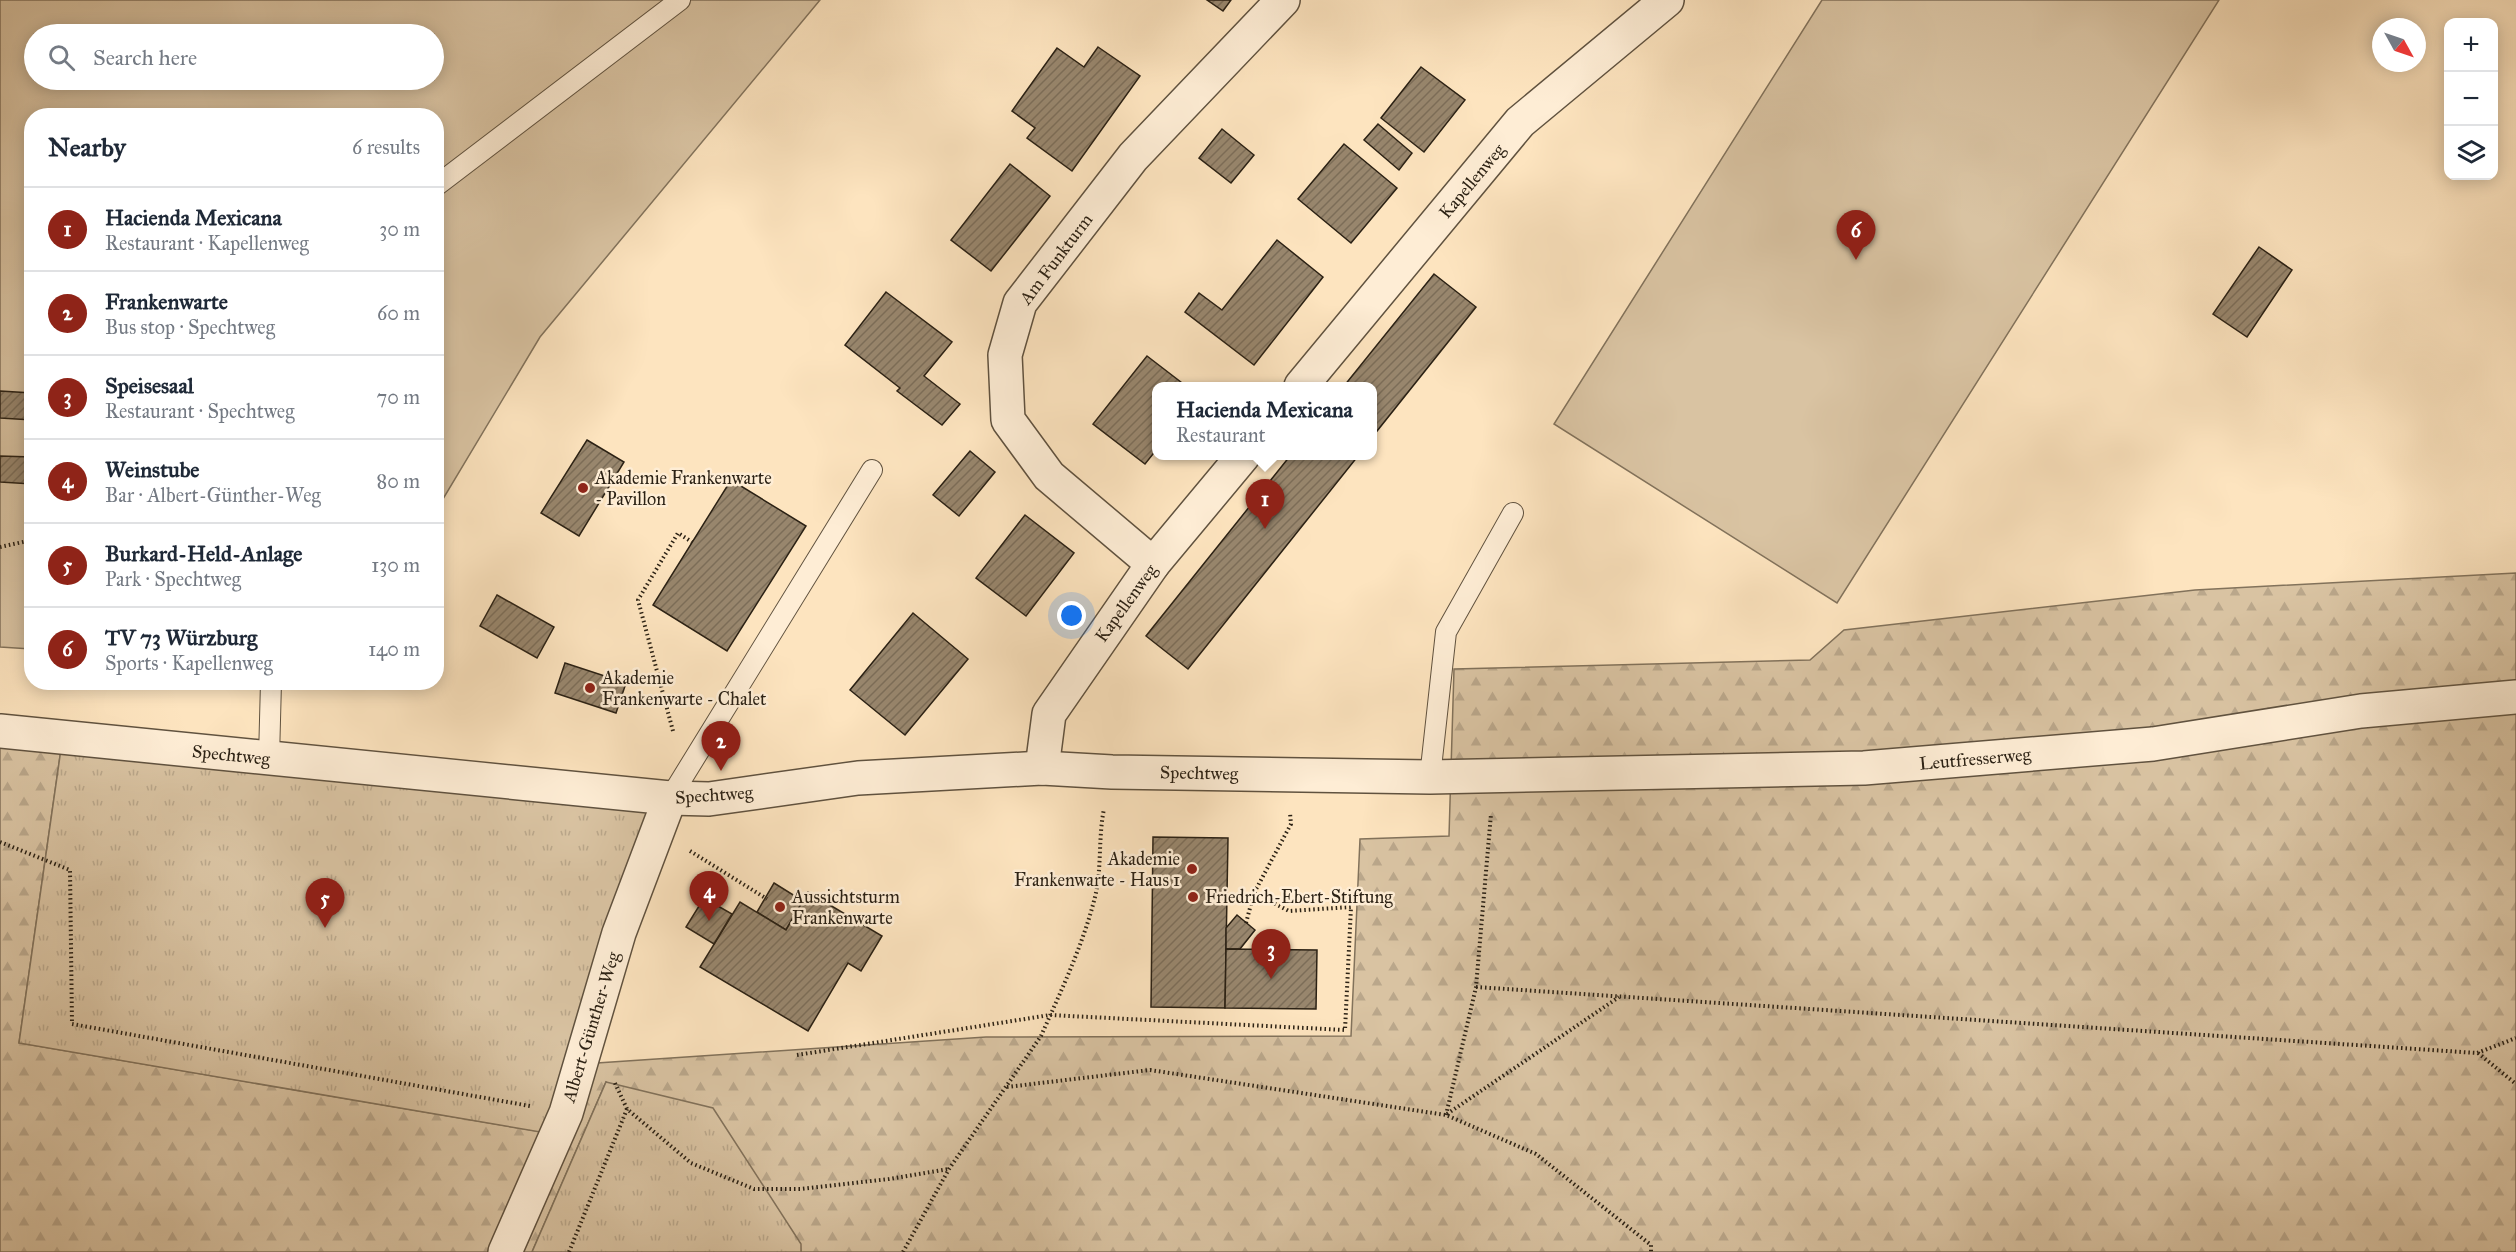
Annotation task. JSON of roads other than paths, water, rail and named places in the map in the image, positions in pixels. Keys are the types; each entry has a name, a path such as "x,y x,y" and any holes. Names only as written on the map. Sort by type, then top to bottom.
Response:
{"street":[{"name":"Am Funkturm","path":"1154,564 1049,476 1008,420 1005,354 1020,303 1133,157 1283,0"},
{"name":"Kapellenweg","path":"1305,382 1520,122 1667,0"},
{"name":"Kapellenweg","path":"1042,768 1049,714 1154,564 1240,460"},
{"name":"Leutfresserweg","path":"1430,777 1864,768 2153,744 2361,711 2516,697"},
{"name":"Spechtweg","path":"0,731 268,758 677,787 709,799 858,778 1042,768 1112,772 1430,777"},
{"name":"Albert-Günther-Weg","path":"505,1252 566,1113 619,933 677,787"}],"lane":[{"path":"444,180 681,0"},
{"path":"677,787 872,470"},
{"path":"1430,777 1446,632 1513,513"},
{"path":"268,758 271,690"}],"place":[{"name":"TV 73 Würzburg","path":"1856,260"},
{"name":"Akademie Frankenwarte - Pavillon","path":"583,488"},
{"name":"Hacienda Mexicana","path":"1265,529"},
{"name":"Akademie Frankenwarte - Chalet","path":"590,688"},
{"name":"Frankenwarte","path":"721,771"},
{"name":"Akademie Frankenwarte - Haus 1","path":"1192,869"},
{"name":"Friedrich-Ebert-Stiftung","path":"1193,897"},
{"name":"Aussichtsturm Frankenwarte","path":"780,907"},
{"name":"Weinstube","path":"709,921"},
{"name":"Burkard-Held-Anlage","path":"325,928"},
{"name":"Speisesaal","path":"1271,979"}]}
